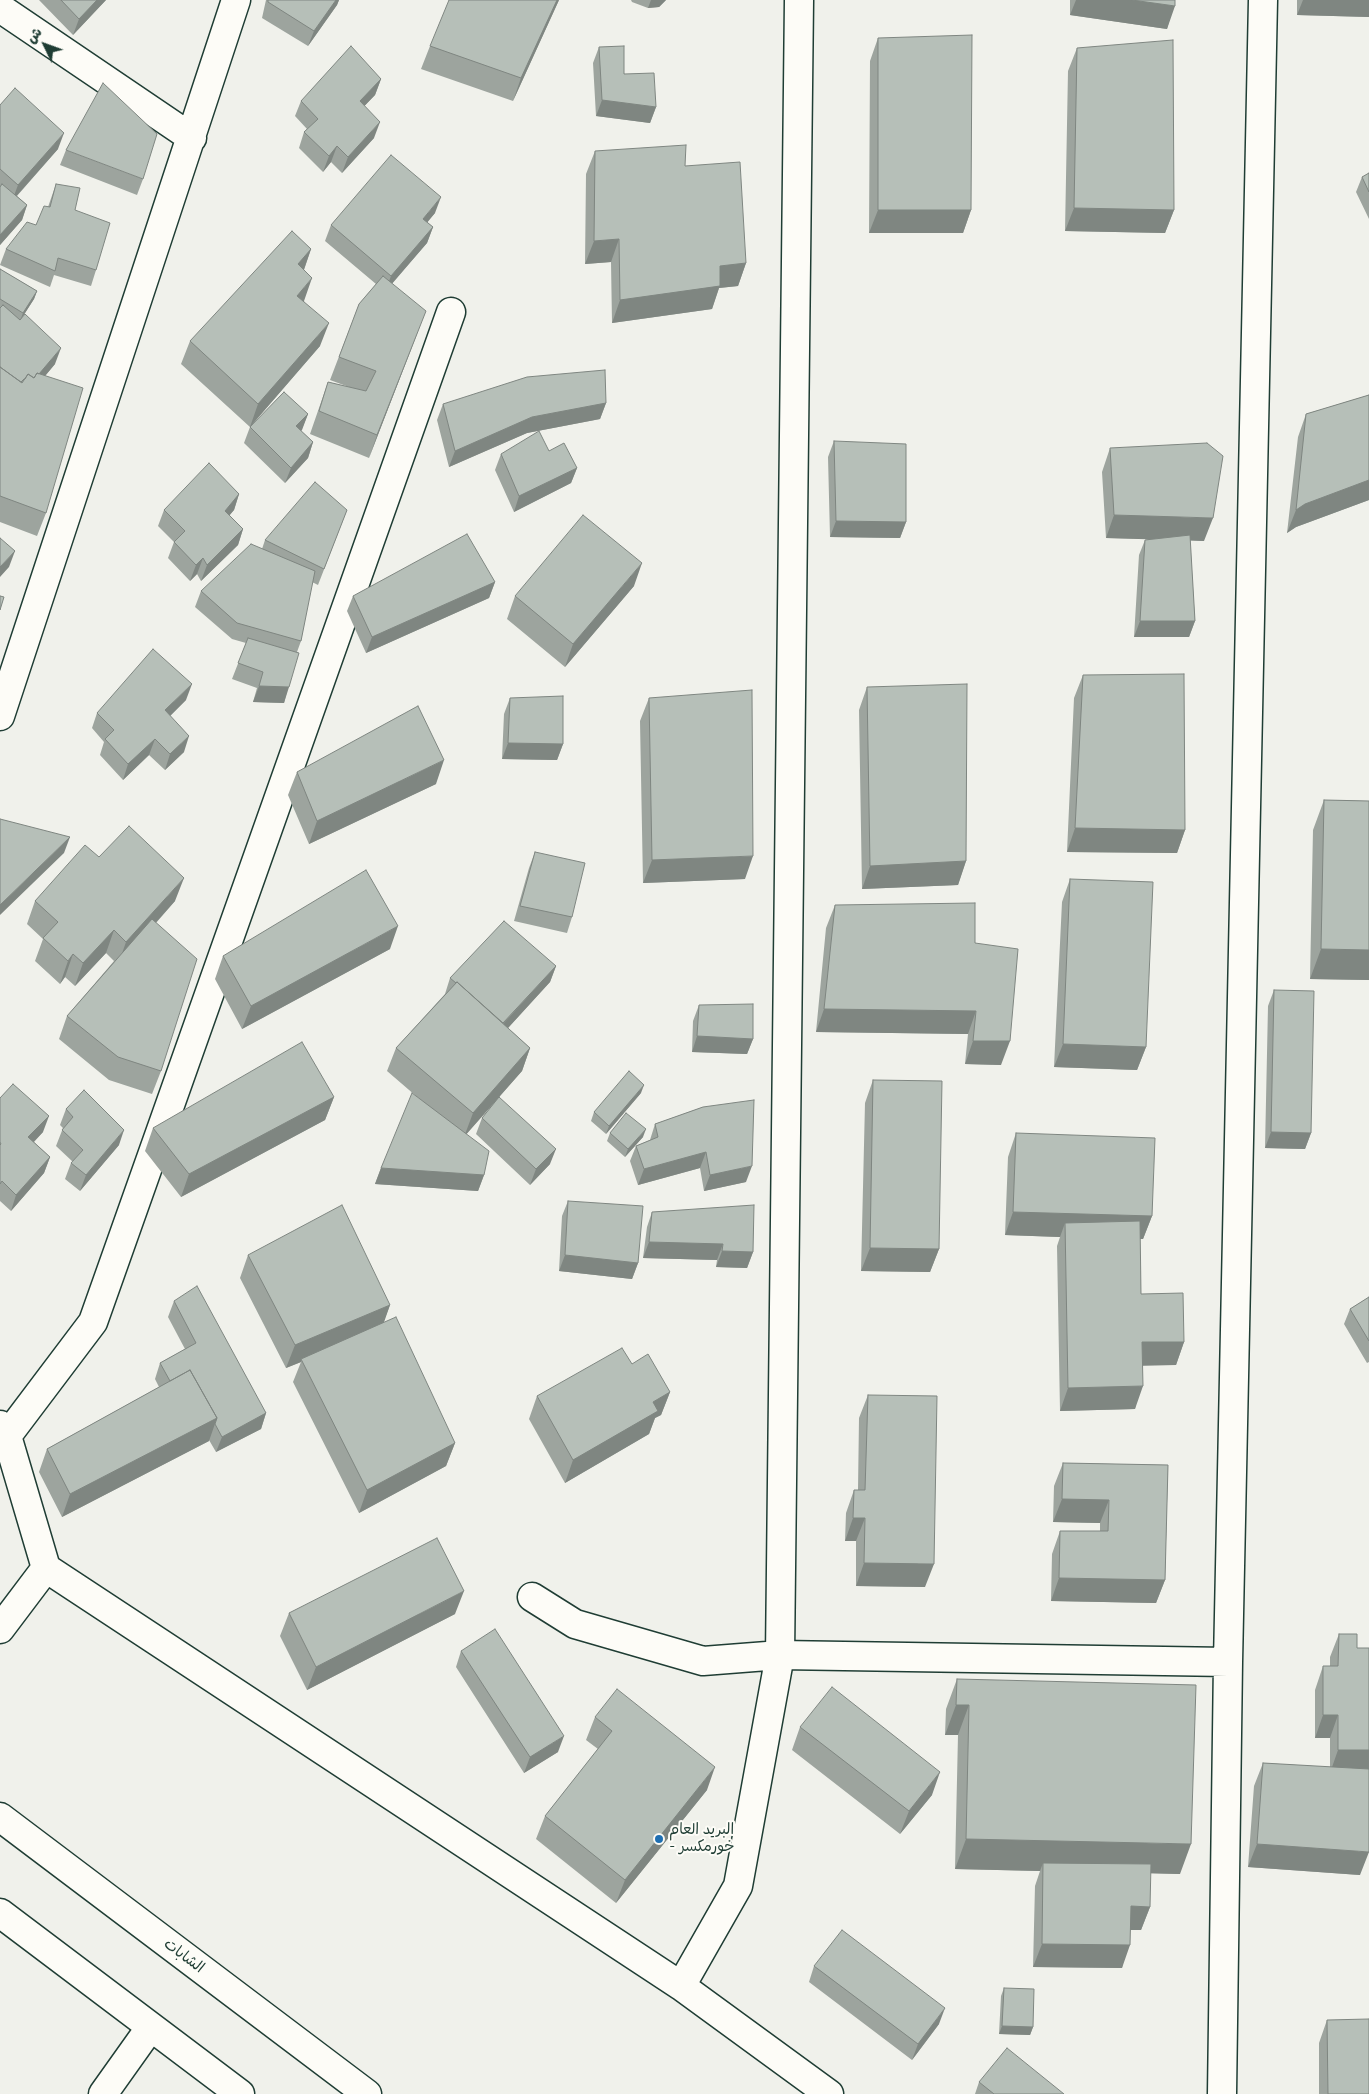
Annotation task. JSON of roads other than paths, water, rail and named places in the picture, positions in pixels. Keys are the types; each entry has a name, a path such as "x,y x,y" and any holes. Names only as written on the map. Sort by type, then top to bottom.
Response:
{"street":[{"path":"0,716 236,0"},
{"path":"681,1986 738,1886 780,1655 800,0"},
{"path":"1222,2094 1228,1662 1263,0"},
{"path":"0,8 192,138"},
{"path":"450,312 93,1322 3,1431 46,1568 681,1986 829,2094"},
{"path":"0,1630 46,1568"},
{"path":"532,1597 575,1624 703,1661 780,1655 1228,1662"},
{"name":"الشابات","path":"0,1817 368,2094"},
{"path":"0,1913 240,2094"},
{"path":"103,2094 150,2028"}],"place":[{"name":"البريد العام - خورمكسر","path":"659,1839"}]}
